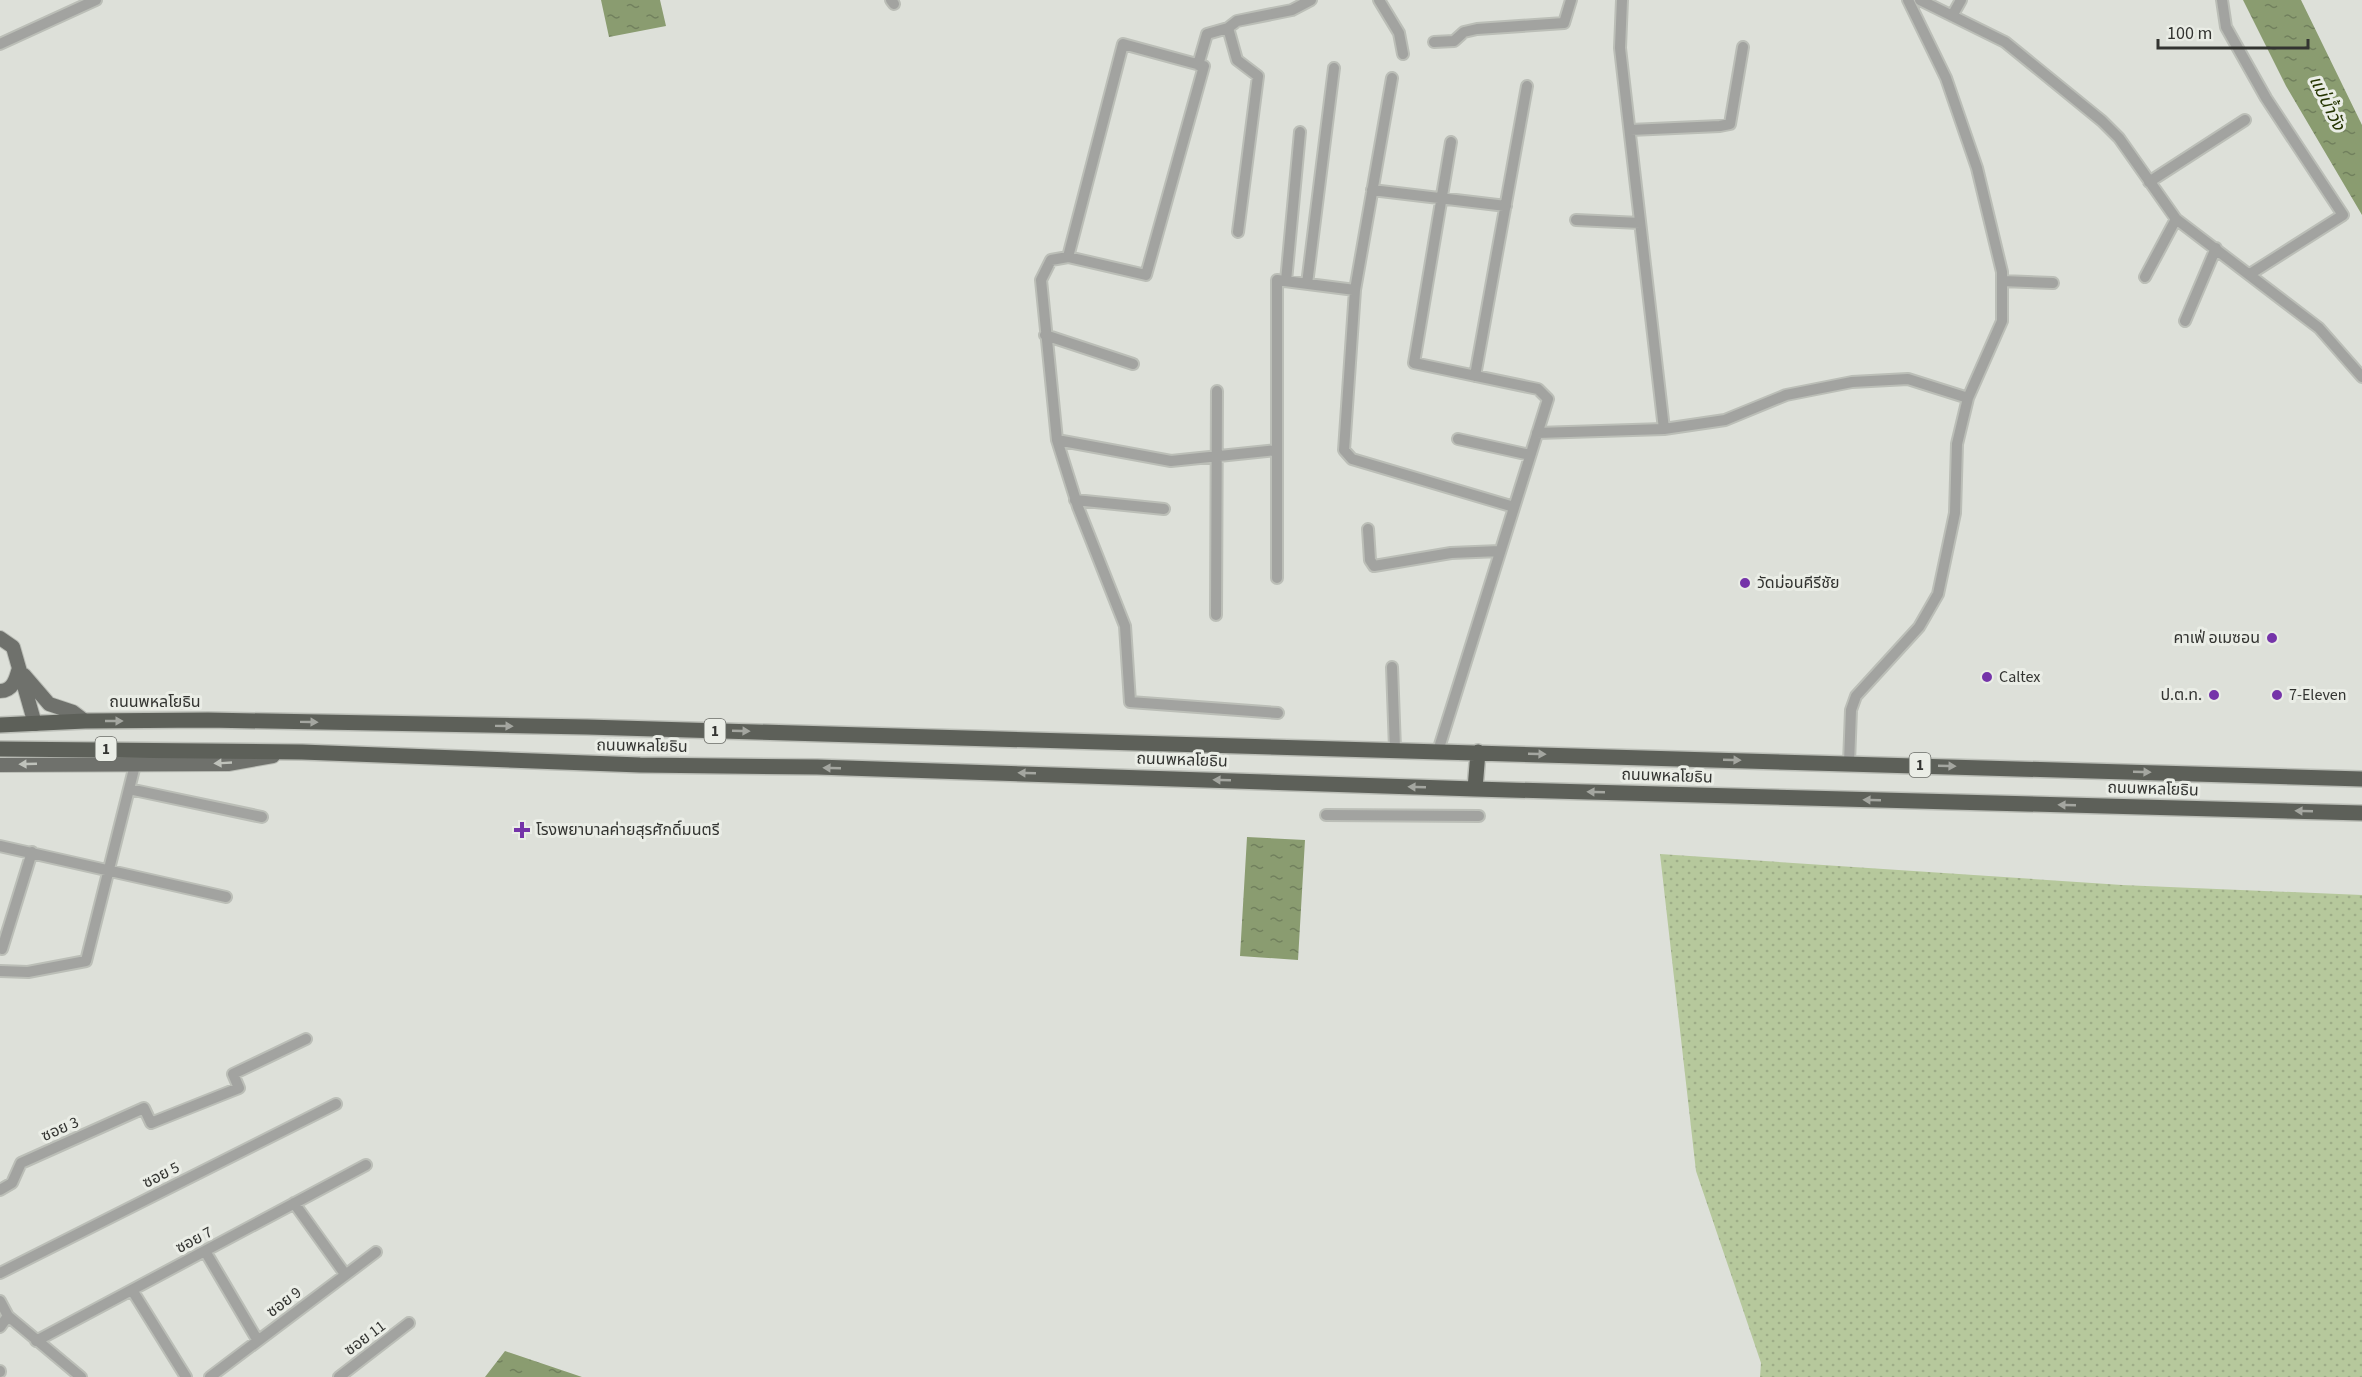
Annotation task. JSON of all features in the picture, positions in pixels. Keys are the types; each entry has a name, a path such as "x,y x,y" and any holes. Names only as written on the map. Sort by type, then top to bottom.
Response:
{"highway":[{"name":"ถนนพหลโยธิน","path":"0,725 86,721 575,727 1395,749 2362,779"},
{"path":"35,723 36,748"},
{"name":"ถนนพหลโยธิน","path":"0,749 302,752 1475,789 2362,813"},
{"path":"1475,789 1478,752"}],"main road":[{"path":"0,638 13,647 35,723"},
{"path":"0,691 5,691 16,682 19,668"},
{"path":"19,668 49,704 73,712 86,721"},
{"name":"1","path":"0,765 228,764 302,752"}],"street":[{"path":"0,44 96,0"},
{"path":"1198,64 1207,34 1228,28 1237,21 1292,10 1311,0"},
{"path":"1379,0 1398,33 1403,54"},
{"path":"1434,42 1454,41 1464,33 1477,29 1564,23 1571,0"},
{"path":"1622,0 1620,48 1664,429"},
{"path":"1849,763 1851,710 1856,696 1919,627 1938,594 1955,513 1957,444 1968,398 2002,321 2002,272 1977,168 1946,78 1908,0"},
{"path":"1920,0 2005,42 2102,121 2119,138 2176,219 2319,328 2362,377"},
{"path":"1952,16 1961,0"},
{"path":"2222,0 2226,27 2266,98 2343,215 2250,274"},
{"path":"1228,28 1237,60 1258,76 1238,232"},
{"path":"1068,257 1123,44 1204,66 1146,275 1068,257 1051,260 1041,280 1057,440 1075,500 1125,626 1130,702 1278,713"},
{"path":"1630,130 1730,124 1743,47"},
{"path":"1307,284 1334,68"},
{"path":"1392,78 1355,290 1344,444 1346,454 1352,459 1514,507"},
{"path":"1475,376 1527,86"},
{"path":"2149,182 2245,120"},
{"path":"1286,281 1300,132"},
{"path":"1438,751 1548,399 1538,389 1414,363 1451,142"},
{"path":"1372,190 1506,206"},
{"path":"2145,277 2176,219"},
{"path":"1576,220 1640,223"},
{"path":"2185,321 2216,248"},
{"path":"1277,578 1277,280 1355,290"},
{"path":"2002,281 2053,283"},
{"path":"1045,335 1133,364"},
{"path":"1537,433 1664,429 1725,420 1786,395 1852,382 1908,379 1968,398"},
{"path":"1216,615 1217,392"},
{"path":"1458,439 1530,455"},
{"path":"1057,440 1171,461 1277,450"},
{"path":"1075,500 1164,509"},
{"path":"1368,529 1370,560 1374,566 1451,553 1500,551"},
{"path":"1392,667 1395,749"},
{"path":"0,970 28,972 86,961 135,765"},
{"path":"129,789 262,817"},
{"path":"1326,815 1479,816"},
{"path":"0,846 226,897"},
{"path":"2,949 32,852"},
{"name":"ซอย 3","path":"0,1190 12,1183 21,1163 144,1108 151,1123 239,1088 233,1074 306,1039"},
{"name":"ซอย 5","path":"0,1273 336,1104"},
{"name":"ซอย 7","path":"36,1341 366,1166"},
{"path":"294,1203 345,1274"},
{"path":"206,1251 258,1341"},
{"name":"ซอย 9","path":"210,1377 376,1252"},
{"path":"132,1290 186,1377"},
{"path":"0,1301 8,1316 81,1377"},
{"path":"0,1327 8,1316"},
{"name":"ซอย 11","path":"339,1377 409,1323"}],"shaded area":[{"path":"1660,854 2122,885 2362,895 2362,1377 1760,1377 1761,1363 1696,1171"}],"water":[{"path":"601,0 660,0 666,26 609,37"},
{"name":"แม่น้ำวัง","path":"2243,0 2301,0 2362,125 2362,215 2286,86"},
{"path":"1247,837 1305,840 1298,960 1240,956"},
{"path":"505,1351 582,1377 485,1377"}],"place":[{"name":"วัดม่อนคีรีชัย","path":"1745,583"},
{"name":"คาเฟ่ อเมซอน","path":"2272,638"},
{"name":"Caltex","path":"1987,677"},
{"name":"ป.ต.ท.","path":"2214,695"},
{"name":"7-Eleven","path":"2277,695"},
{"name":"โรงพยาบาลค่ายสุรศักดิ์มนตรี","path":"522,830"}]}
